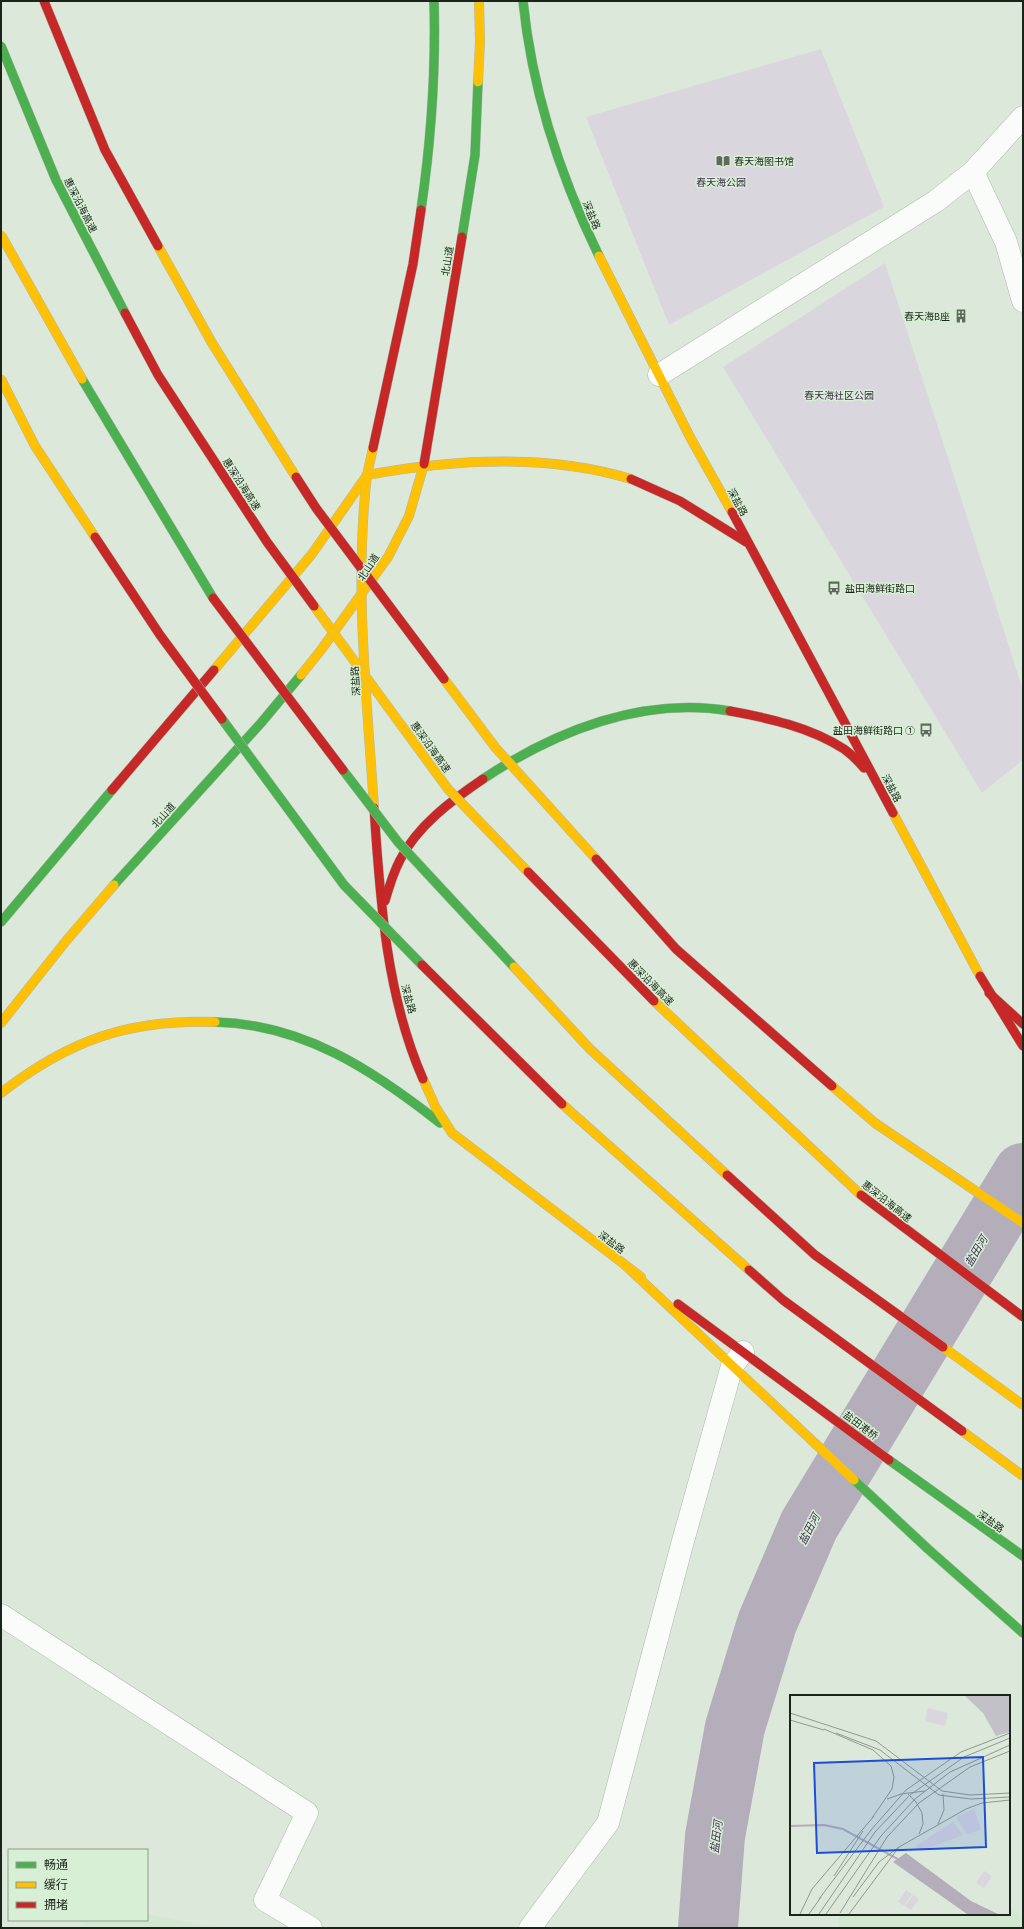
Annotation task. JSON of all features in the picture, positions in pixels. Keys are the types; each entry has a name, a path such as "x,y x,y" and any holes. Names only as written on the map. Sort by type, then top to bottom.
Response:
{"main road":[{"path":"44,1 105,150 212,342 316,508 495,747 676,949 875,1123 1023,1223"},
{"path":"1,922 312,554 367,475 412,264 429,157 435,44 434,1"},
{"name":"北山道","path":"1,1024 66,940 278,702 360,599 388,557 409,516 424,466 475,155 480,42 479,1"},
{"path":"516,1 526,32"},
{"name":"深盐路","path":"523,1 526,32 544,117 580,217 620,301 690,437 876,780 989,993"},
{"name":"惠深沿海高速","path":"1,46 56,180 158,375 267,542 448,789 644,991 857,1192 1023,1317"},
{"path":"1,235 102,412 213,599 398,842 590,1049 815,1255 1023,1405"},
{"path":"1,379 35,446 160,635 344,885 546,1091 783,1300 1023,1476"},
{"path":"367,475 424,466 478,461 529,462 586,469 637,481 684,503 749,544"},
{"name":"深盐路","path":"367,475 362,512 360,599 382,910 394,984 412,1051 434,1105 452,1133 625,1265 738,1359 761,1365"},
{"path":"382,910 391,881 402,856 419,832 449,803 514,759 547,742 614,718 644,711 676,708 709,708 777,721 813,733 845,750 876,780"},
{"path":"989,993 1023,1024"},
{"path":"989,993 1023,1046"},
{"path":"1,1093 23,1074 64,1049 108,1032 154,1023 197,1020 244,1023 283,1031 325,1048 405,1095 452,1133"},
{"path":"625,1265 738,1359 798,1428 928,1549 1023,1633"},
{"name":"盐田港桥","path":"761,1365 947,1503"},
{"name":"深盐路","path":"947,1503 1023,1556"}],"street":[{"path":"659,375 936,201 974,172 1023,117"},
{"path":"974,172 1006,242 1022,295"},
{"path":"530,1928 608,1823 681,1549 738,1359"},
{"path":"1,1615 307,1813 265,1900 311,1928"}],"shaded area":[{"path":"1010,1909 1023,1916 1023,1928 839,1928 839,1915 1010,1915"},
{"path":"148,1914 217,1928 81,1928 84,1921 148,1921"}],"green space":[{"name":"春天海公园","path":"821,49 884,207 669,325 586,117"},
{"name":"春天海社区公园","path":"885,263 1023,690 1023,760 982,793 723,367"}],"waterway":[{"name":"盐田河","path":"708,1928 715,1836 735,1727 767,1623 809,1525 1023,1173"}],"traffic: fast":[{"path":"421,210 428,158 432,106 434,1"},
{"path":"523,1 533,67 550,132 572,195 599,256"},
{"path":"1,46 56,180 125,313"},
{"path":"462,237 475,155 478,82"},
{"path":"82,379 213,598"},
{"path":"114,885 261,723 301,675"},
{"path":"483,779 540,746 570,732 601,721 633,713 665,709 697,708 730,711"},
{"path":"222,719 344,885 422,965"},
{"path":"343,770 398,842 514,967"},
{"path":"1,922 112,790"},
{"path":"215,1022 247,1025 278,1031 335,1053 363,1068 389,1085 440,1123"},
{"path":"889,1460 1023,1556"},
{"path":"854,1480 928,1549 1023,1633"}],"traffic: slow":[{"path":"478,82 480,42 479,1"},
{"path":"1,235 82,379"},
{"path":"158,246 212,343 296,477"},
{"path":"599,256 690,437 732,512"},
{"path":"1,379 35,446 95,537"},
{"path":"214,670 312,554 367,475 373,448"},
{"path":"367,475 433,465 499,461 566,465 631,479"},
{"path":"301,675 321,650 388,557 409,516 424,464"},
{"path":"367,475 363,517 362,600 365,683 374,808"},
{"path":"314,606 448,789 528,872"},
{"path":"444,679 495,747 596,859"},
{"path":"893,813 980,976"},
{"path":"1,1023 66,941 114,885"},
{"path":"514,967 590,1049 727,1175"},
{"path":"654,1001 861,1195"},
{"path":"1,1093 51,1059 76,1046 101,1036 155,1024 215,1022"},
{"path":"423,1079 436,1108 452,1133 641,1277"},
{"path":"832,1086 875,1123 1023,1223"},
{"path":"562,1104 749,1270"},
{"path":"625,1265 854,1480"},
{"path":"943,1347 1023,1405"},
{"path":"962,1431 1023,1476"}],"traffic: jam":[{"path":"44,1 105,150 158,246"},
{"path":"373,448 413,264 421,210"},
{"path":"424,464 462,237"},
{"path":"125,313 158,375 267,542 314,606"},
{"path":"296,477 316,508 444,679"},
{"path":"631,479 680,501 746,542"},
{"path":"732,512 893,813"},
{"path":"95,537 160,635 222,719"},
{"path":"213,598 343,770"},
{"path":"112,790 214,670"},
{"path":"730,711 774,720 803,729 831,741 844,749 864,768"},
{"path":"385,901 391,880 398,865 407,848 416,836 436,815 483,779"},
{"path":"374,808 382,912 393,980 401,1014 423,1079"},
{"path":"596,859 676,949 832,1086"},
{"path":"528,872 654,1001"},
{"path":"422,965 562,1104"},
{"path":"980,976 1023,1046"},
{"path":"989,993 1023,1024"},
{"path":"727,1175 815,1255 943,1347"},
{"path":"861,1195 1023,1317"},
{"path":"749,1270 783,1300 962,1431"},
{"path":"678,1304 889,1460"}],"place":[{"name":"春天海图书馆","path":"723,161"},
{"name":"春天海B座","path":"961,316"},
{"name":"盐田海鲜街路口","path":"834,588"},
{"name":"盐田海鲜街路口 ①","path":"926,730"}]}
